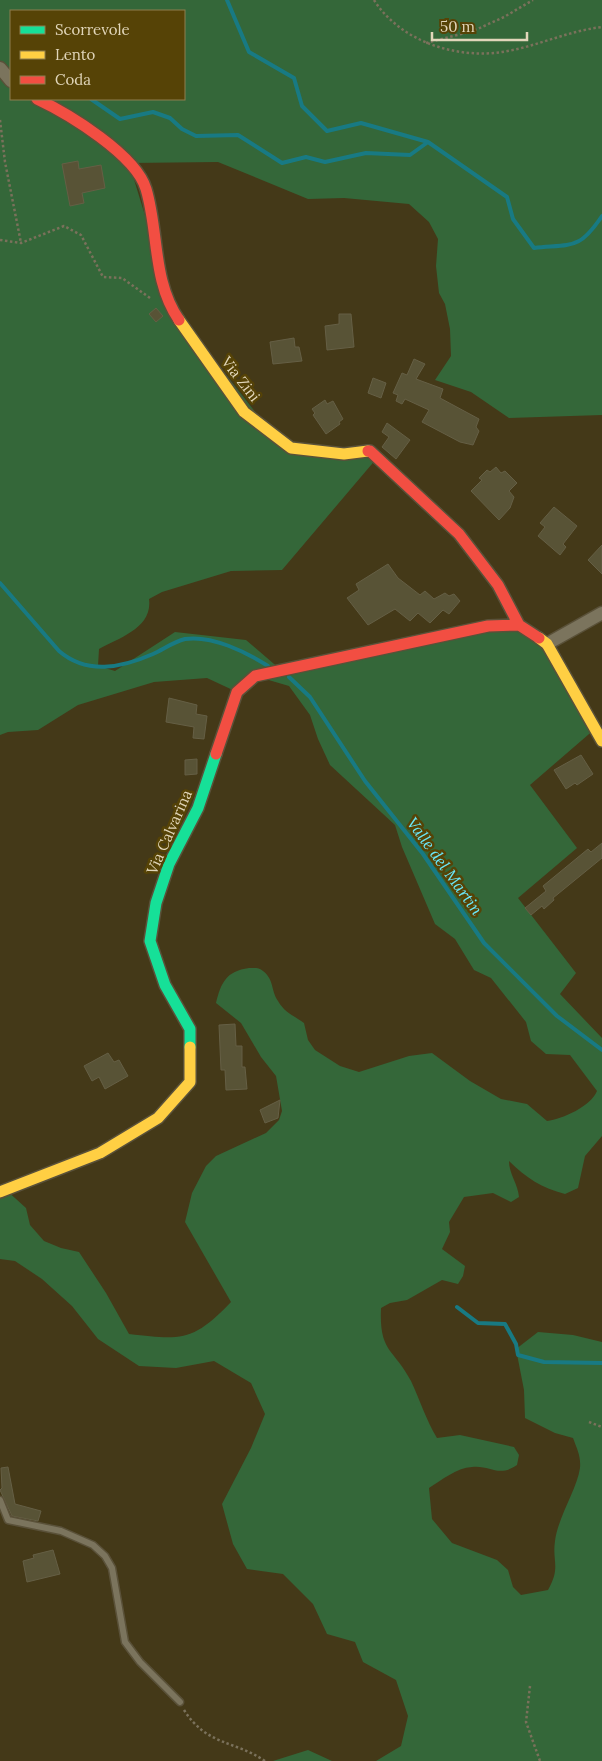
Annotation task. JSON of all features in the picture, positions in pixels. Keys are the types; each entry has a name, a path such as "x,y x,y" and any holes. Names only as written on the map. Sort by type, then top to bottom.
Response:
{"street":[{"path":"0,68 10,80"},
{"name":"Via Zini","path":"39,100 67,112 135,166 146,188 162,285 176,315 244,412 291,448 344,454 370,451 458,534 498,585 519,624"},
{"path":"547,644 602,613"},
{"path":"519,624 547,644 602,741"},
{"name":"Via Calvarina","path":"0,1192 100,1153 158,1118 190,1082 190,1029 165,985 150,942 156,903 169,864 198,808 238,692 255,676 488,626 519,624"}],"lane":[{"path":"0,1500 8,1520 61,1531 93,1545 105,1556 112,1568 126,1642 140,1662 180,1702"}],"path":[{"path":"374,0 399,28 425,43 461,52 501,52 541,43 576,30 602,27"},
{"path":"425,43 473,31 504,17 533,0"},
{"path":"0,120 5,162 21,243"},
{"path":"0,240 21,243 64,226 81,235 103,277 122,278 145,292 151,298"},
{"path":"589,1422 602,1427"},
{"path":"530,1686 526,1722 540,1761"},
{"path":"180,1702 194,1724 216,1740 265,1761"}],"green space":[{"path":"0,0 602,0 602,415 509,418 471,392 435,380 451,356 450,329 445,304 439,293 436,266 438,239 429,222 409,204 344,198 308,199 218,162 129,163 173,307 278,441 377,458 282,570 231,571 162,592 149,599 149,609 140,625 125,636 99,649 98,666 115,671 175,632 246,640 281,670 519,625 547,644 596,728 530,785 577,848 518,898 576,973 560,994 602,1038 602,1136 585,1156 578,1188 565,1194 535,1182 509,1161 519,1197 511,1202 493,1193 464,1197 449,1222 450,1232 442,1249 465,1266 463,1276 458,1284 442,1280 407,1300 390,1303 381,1308 381,1323 385,1342 411,1381 437,1438 460,1435 514,1447 519,1455 517,1465 505,1471 479,1467 466,1468 449,1475 429,1488 432,1519 452,1543 497,1560 508,1570 513,1587 521,1595 548,1590 552,1582 555,1570 554,1548 557,1532 575,1485 580,1464 573,1438 555,1433 525,1418 524,1390 516,1349 538,1332 573,1335 602,1342 602,1761 376,1761 401,1746 408,1716 396,1680 363,1662 355,1642 327,1634 313,1604 283,1574 247,1569 233,1544 222,1504 251,1448 265,1414 251,1383 214,1361 176,1368 139,1366 98,1339 72,1306 42,1279 15,1261 0,1259 0,1192 5,1189 26,1208 30,1225 44,1241 61,1248 79,1252 106,1293 129,1334 162,1337 185,1335 206,1325 231,1302 185,1222 192,1193 206,1166 216,1156 266,1133 279,1120 282,1111 276,1076 261,1057 241,1023 216,1003 226,979 241,970 258,968 267,974 281,1005 286,1011 304,1023 308,1040 315,1050 340,1066 359,1072 409,1056 432,1053 470,1081 501,1099 527,1104 547,1121 561,1118 583,1107 594,1097 597,1091 570,1055 546,1054 531,1041 526,1022 491,978 474,970 455,939 435,924 402,847 395,825 330,765 310,715 289,686 255,676 237,692 207,678 154,682 78,705 38,730 8,732 0,735"},
{"path":"308,1750 332,1761 273,1761"}],"building":[{"path":"78,161 79,169 101,165 105,188 82,193 84,203 70,206 62,164"},
{"path":"156,308 163,316 156,322 149,314"},
{"path":"339,314 351,314 354,347 327,350 325,326 339,324"},
{"path":"294,338 295,347 299,347 302,361 273,364 270,342"},
{"path":"414,359 425,364 416,379 443,389 440,398 479,419 476,427 479,431 473,445 460,442 422,422 429,410 405,399 402,404 396,401 398,395 393,393 402,373 407,375"},
{"path":"373,378 386,383 381,398 368,393"},
{"path":"325,400 327,404 333,401 343,419 339,422 340,424 326,434 313,415 315,413 312,409"},
{"path":"387,423 410,440 396,459 382,447 389,437 382,432"},
{"path":"496,467 501,473 505,471 517,483 509,491 514,497 510,508 499,520 471,491 482,480 479,478 487,470 490,472"},
{"path":"554,507 577,526 563,544 566,547 560,555 538,536 545,527 540,523"},
{"path":"602,545 602,574 588,560"},
{"path":"388,564 398,578 420,595 425,591 434,599 445,593 449,596 454,594 460,601 449,614 443,610 430,623 418,613 410,621 395,609 368,625 347,598 359,590 356,584"},
{"path":"169,698 197,705 196,714 207,716 204,739 193,738 194,727 166,722"},
{"path":"581,755 593,774 577,785 575,783 566,789 554,770"},
{"path":"197,759 197,774 185,775 185,760"},
{"path":"602,843 602,858 553,898 554,900 544,909 542,906 531,915 525,908 546,891 543,886 588,849 591,852"},
{"path":"235,1024 236,1046 242,1046 242,1067 245,1067 247,1089 226,1090 225,1070 221,1070 219,1025"},
{"path":"108,1053 114,1062 119,1060 128,1076 105,1089 99,1077 92,1081 84,1066"},
{"path":"280,1100 278,1118 265,1123 260,1110"},
{"path":"8,1467 15,1504 41,1511 38,1521 12,1516 0,1490 2,1488 1,1468"},
{"path":"53,1550 60,1574 27,1582 23,1561 34,1558 33,1555"}],"waterway":[{"path":"227,0 249,52 294,78 302,106 327,131 361,123 428,142"},
{"path":"92,100 120,119 153,112 170,118 182,129 196,136 238,135 282,163 306,157 325,162 366,153 410,155 428,142 507,197 513,219 534,248 567,245 581,240 602,216"},
{"name":"Valle del Martin","path":"0,583 59,651 81,664 104,667 117,666 141,659 181,640 195,638 228,646 250,655 268,666"},
{"name":"Valle del Martin","path":"289,677 310,697 365,781 423,854 484,943 557,1016 602,1050"},
{"path":"457,1307 478,1323 505,1324 516,1344 518,1355 544,1362 602,1363"}],"traffic: fast":[{"path":"190,1047 190,1029 165,985 150,941 156,903 169,864 198,808 216,754"}],"traffic: slow":[{"path":"179,320 244,412 291,448 344,454 368,451"},
{"path":"539,638 547,644 602,741"},
{"path":"0,1192 100,1153 158,1118 190,1082 190,1047"}],"traffic: jam":[{"path":"39,100 100,137 116,150 140,176 150,205 164,289 170,305 179,320"},
{"path":"368,451 459,534 498,585 519,625"},
{"path":"216,754 237,692 255,676 488,626 519,625 539,638"}]}
